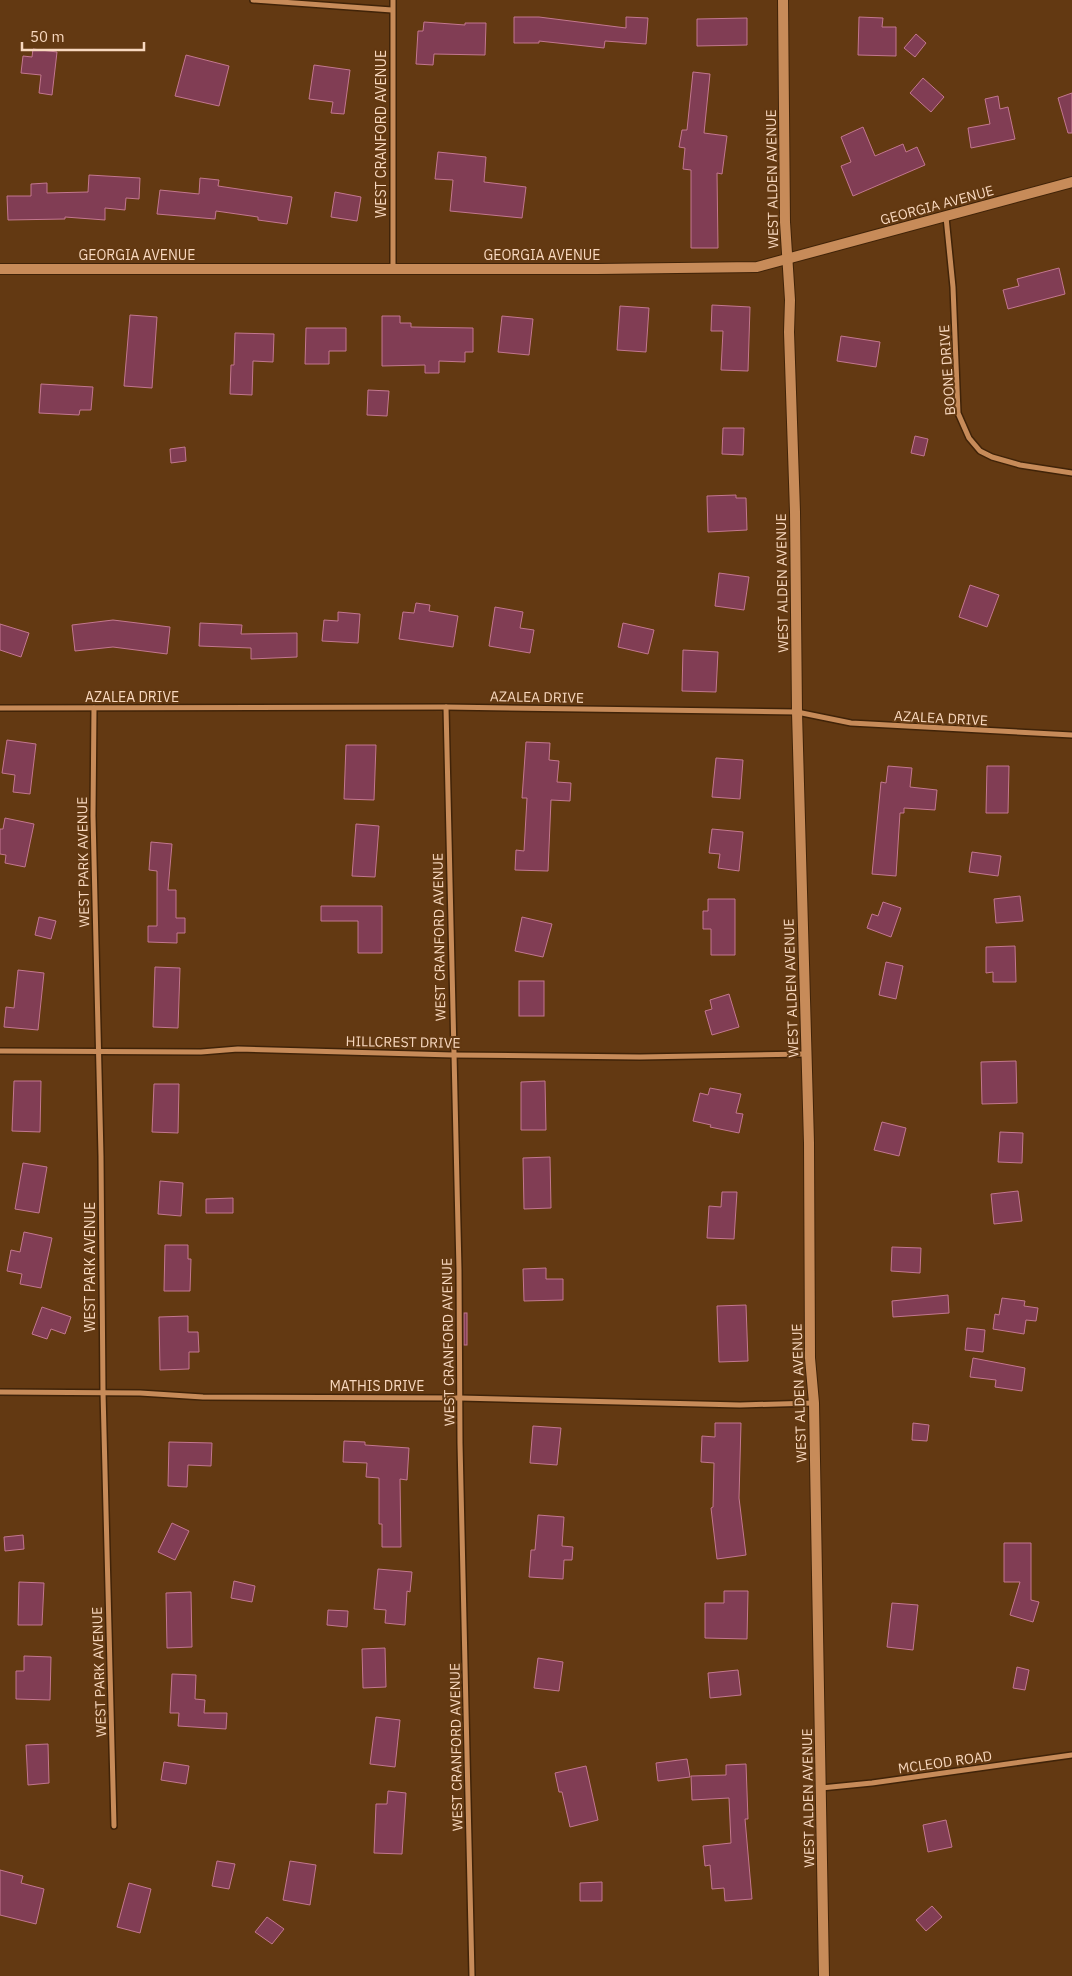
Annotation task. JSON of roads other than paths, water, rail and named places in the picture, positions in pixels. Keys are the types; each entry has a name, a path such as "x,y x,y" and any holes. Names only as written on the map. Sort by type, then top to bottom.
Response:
{"street":[{"path":"253,0 392,10"},
{"name":"WEST CRANFORD AVENUE","path":"393,0 393,269"},
{"name":"WEST ALDEN AVENUE","path":"783,0 785,222 788,260 809,1143 810,1358 814,1403 824,1976"},
{"name":"GEORGIA AVENUE","path":"0,269 757,267 1072,182"},
{"name":"BOONE DRIVE","path":"946,217 953,287 958,413 964,428 969,438 980,451 992,457 1020,465 1072,473"},
{"name":"WEST CRANFORD AVENUE","path":"446,707 459,1270 469,1925 472,1976"},
{"name":"AZALEA DRIVE","path":"0,708 446,707 798,712 851,723 1072,735"},
{"name":"WEST PARK AVENUE","path":"94,708 93,816 99,1051 103,1392 114,1826"},
{"name":"HILLCREST DRIVE","path":"0,1051 200,1052 238,1049 453,1055 640,1057 806,1054"},
{"name":"MATHIS DRIVE","path":"0,1392 103,1392 203,1397 460,1398 740,1405 814,1403"},
{"name":"MCLEOD ROAD","path":"821,1788 891,1781 1072,1755"}]}
